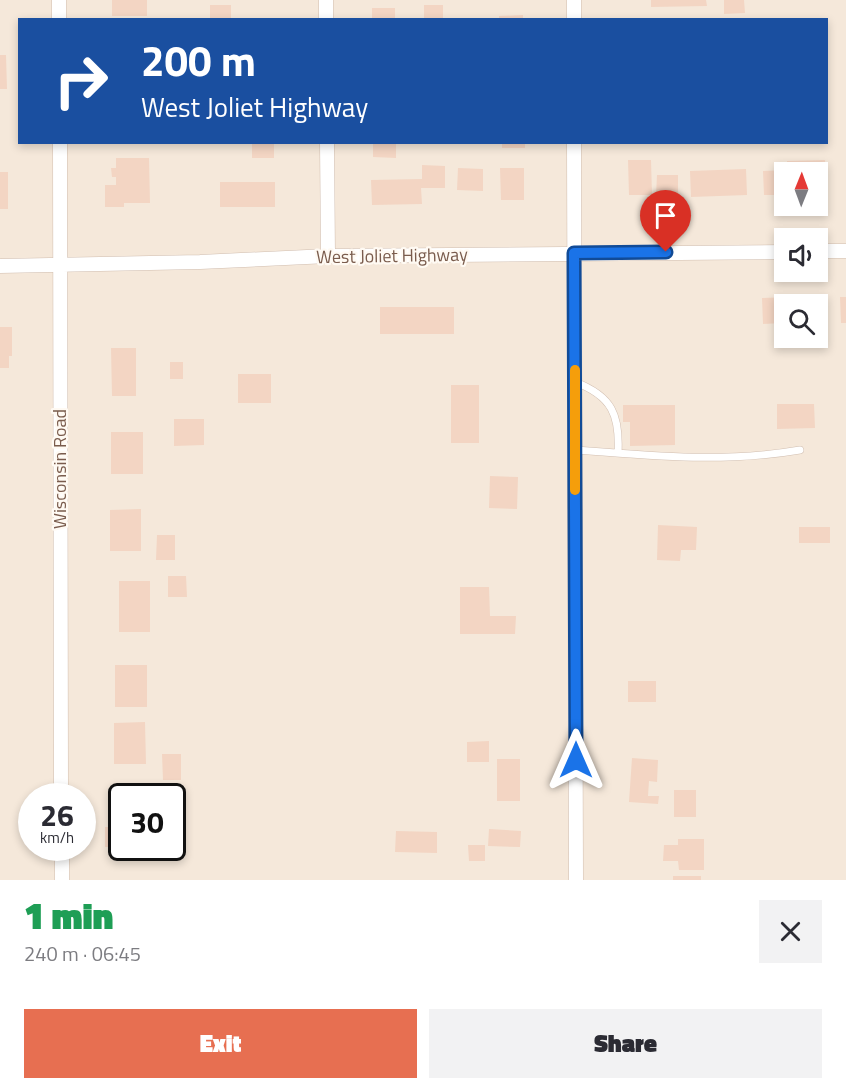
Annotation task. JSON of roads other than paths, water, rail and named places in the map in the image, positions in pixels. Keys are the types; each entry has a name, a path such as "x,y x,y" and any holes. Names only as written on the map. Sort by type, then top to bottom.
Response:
{"street":[{"path":"59,0 59,18"},
{"path":"326,0 326,18"},
{"path":"574,0 574,18"},
{"name":"Wisconsin Road","path":"60,144 61,783"},
{"path":"327,144 328,256"},
{"path":"574,144 576,880"},
{"path":"828,251 846,251"},
{"name":"West Joliet Highway","path":"0,266 200,262 328,256 774,252"},
{"path":"62,861 62,880"}],"lane":[{"path":"575,382 590,388 608,401 619,434 618,453"},
{"path":"575,450 720,458 765,456 800,450"}]}
